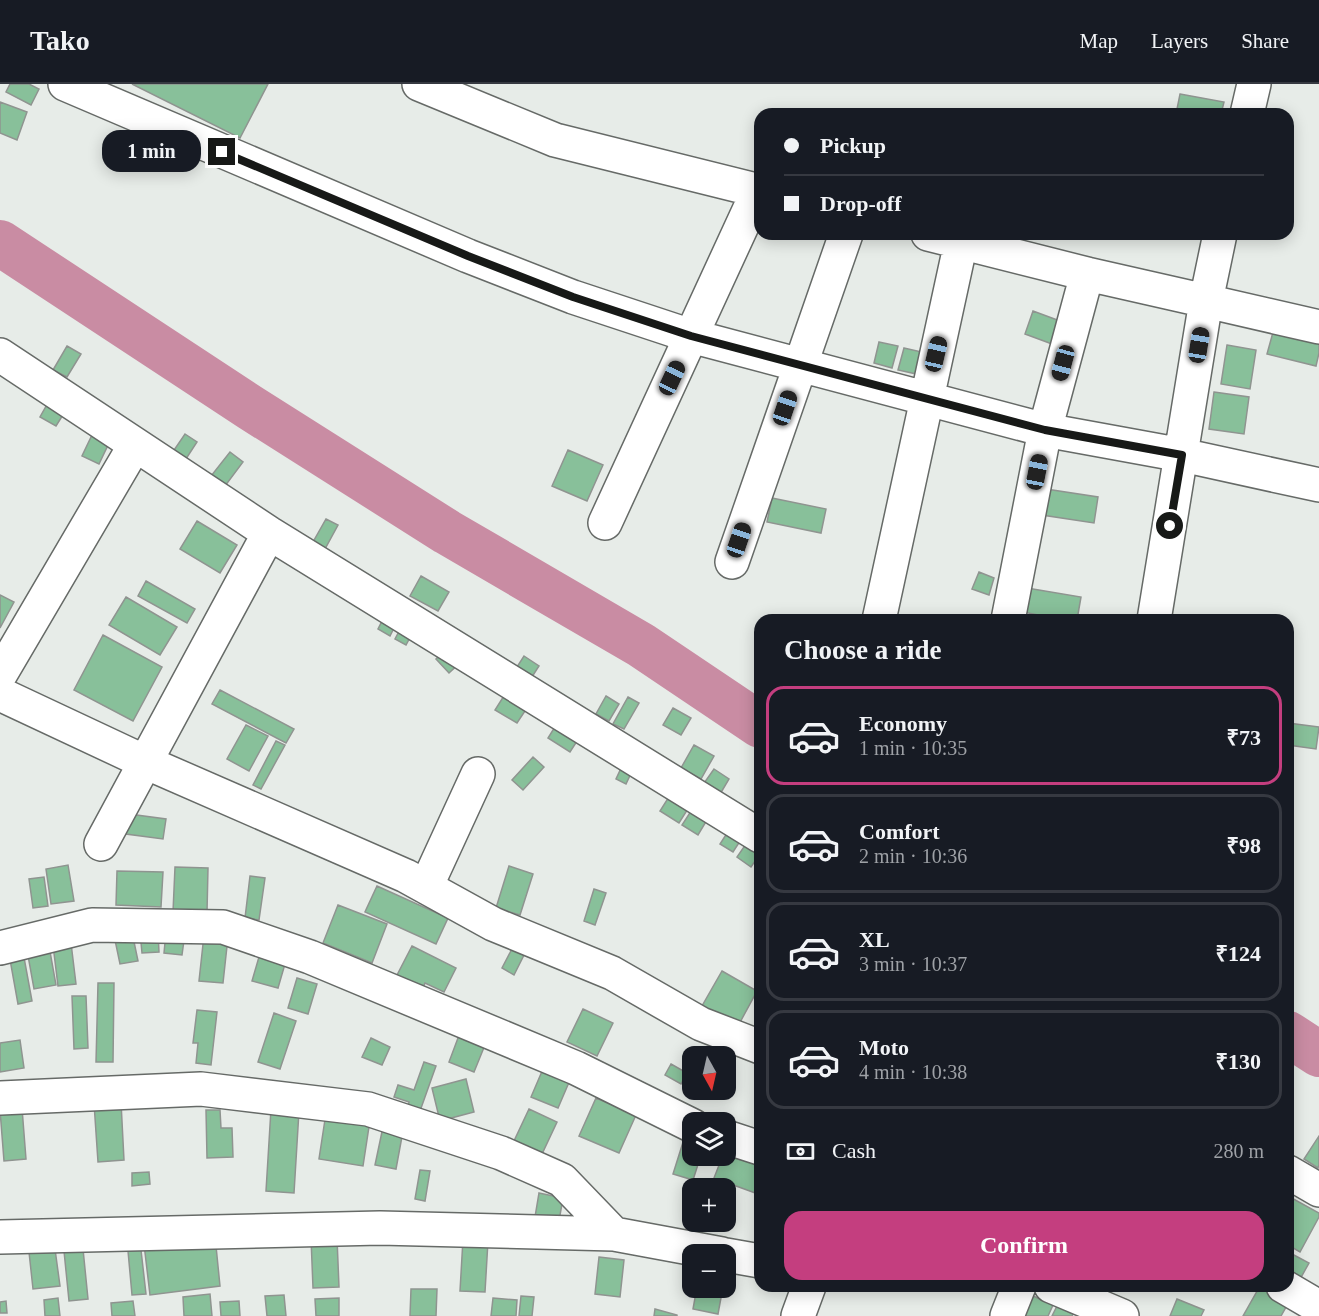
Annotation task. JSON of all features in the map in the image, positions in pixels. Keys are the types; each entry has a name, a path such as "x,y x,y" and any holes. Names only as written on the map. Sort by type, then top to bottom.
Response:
{"street":[{"path":"65,84 468,256 573,297 691,336 1045,430 1182,455 1319,485"},
{"path":"419,84 555,140 754,190"},
{"path":"1248,108 1254,84"},
{"path":"605,523 754,202"},
{"path":"732,562 844,240"},
{"path":"953,240 1087,274 1319,327"},
{"path":"1155,614 1206,301 1220,240"},
{"path":"880,614 925,399 961,242"},
{"path":"1009,614 1045,430 1087,274"},
{"path":"0,355 269,533 754,832"},
{"path":"0,675 135,445"},
{"path":"101,844 269,533"},
{"path":"0,694 145,762 406,876 493,924 612,974 701,1024 754,1045"},
{"path":"426,888 478,774"},
{"path":"0,948 92,925 223,927 310,957 576,1068 682,1121"},
{"path":"0,1098 201,1089 368,1109 501,1153 562,1180 614,1234"},
{"path":"736,1140 754,1146"},
{"path":"1294,1175 1319,1190"},
{"path":"0,1237 380,1228 614,1234 682,1246"},
{"path":"736,1256 754,1260"},
{"path":"798,1316 807,1292"},
{"path":"1007,1316 1017,1292"},
{"path":"1065,1292 1122,1316"},
{"path":"1293,1292 1319,1307"}],"building":[{"path":"10,84 29,84 39,89 31,105 6,92"},
{"path":"132,84 268,84 240,138"},
{"path":"1180,94 1224,102 1222,108 1177,108"},
{"path":"0,102 27,112 17,140 0,133"},
{"path":"1033,311 1060,321 1052,344 1025,334"},
{"path":"1275,325 1319,336 1316,366 1267,354"},
{"path":"879,342 898,346 892,368 874,363"},
{"path":"1227,345 1256,350 1250,389 1221,384"},
{"path":"67,346 81,354 67,377 53,370"},
{"path":"904,348 926,353 921,375 898,370"},
{"path":"1214,392 1249,397 1244,434 1209,429"},
{"path":"49,401 66,410 56,426 40,417"},
{"path":"185,434 197,442 184,462 172,453"},
{"path":"92,435 109,443 99,464 82,456"},
{"path":"568,450 603,465 587,501 552,486"},
{"path":"230,452 243,462 225,486 211,476"},
{"path":"1046,489 1098,497 1094,523 1042,515"},
{"path":"772,498 826,509 821,533 767,522"},
{"path":"326,519 338,525 325,549 313,542"},
{"path":"197,521 237,545 220,573 180,549"},
{"path":"979,572 994,578 989,595 972,589"},
{"path":"421,576 449,592 438,611 410,596"},
{"path":"146,581 195,609 187,623 138,596"},
{"path":"1027,588 1081,597 1078,614 1023,612"},
{"path":"0,595 14,602 0,628"},
{"path":"126,597 177,627 160,655 109,625"},
{"path":"385,615 397,622 390,636 378,629"},
{"path":"403,624 414,630 406,645 395,639"},
{"path":"103,635 162,667 133,721 74,690"},
{"path":"449,646 462,661 449,673 436,659"},
{"path":"524,656 539,666 530,680 515,670"},
{"path":"220,690 294,729 286,743 212,704"},
{"path":"507,691 529,705 517,723 495,710"},
{"path":"606,696 619,704 609,721 596,714"},
{"path":"628,697 639,703 624,729 613,724"},
{"path":"673,708 691,718 681,735 663,725"},
{"path":"558,722 581,735 570,752 548,738"},
{"path":"1294,724 1319,727 1316,749 1294,746"},
{"path":"246,725 268,736 249,771 227,759"},
{"path":"276,741 285,745 261,789 253,785"},
{"path":"694,745 714,756 701,779 681,768"},
{"path":"533,757 544,767 523,790 512,780"},
{"path":"623,764 633,769 626,784 616,779"},
{"path":"714,769 729,779 719,796 702,786"},
{"path":"672,792 691,804 679,823 660,811"},
{"path":"695,805 710,815 698,835 682,825"},
{"path":"129,814 166,819 163,839 126,834"},
{"path":"731,827 744,835 733,852 720,844"},
{"path":"748,841 754,846 754,863 751,867 737,857"},
{"path":"68,865 74,901 51,904 46,869"},
{"path":"509,866 533,874 520,915 496,908"},
{"path":"175,867 208,868 207,913 173,912"},
{"path":"117,871 163,872 161,907 116,905"},
{"path":"250,876 265,878 259,920 245,918"},
{"path":"44,877 48,906 33,908 29,879"},
{"path":"377,886 448,918 436,944 365,912"},
{"path":"594,889 606,893 595,925 584,921"},
{"path":"338,905 387,924 372,963 323,943"},
{"path":"158,931 159,952 142,953 140,932"},
{"path":"166,932 185,933 182,955 164,953"},
{"path":"204,935 228,937 223,983 199,981"},
{"path":"133,937 138,961 120,964 115,940"},
{"path":"71,943 76,984 58,986 53,945"},
{"path":"514,945 526,951 514,975 502,968"},
{"path":"49,946 56,985 34,989 27,950"},
{"path":"412,946 456,968 444,992 425,983 421,992 395,979"},
{"path":"261,950 287,957 278,988 252,981"},
{"path":"23,952 32,1001 18,1004 9,954"},
{"path":"722,971 754,989 754,997 738,1026 702,1006"},
{"path":"297,978 317,984 308,1014 288,1008"},
{"path":"98,983 114,983 113,1062 96,1062"},
{"path":"72,996 86,996 88,1048 74,1049"},
{"path":"583,1009 613,1023 597,1056 567,1042"},
{"path":"197,1010 217,1012 211,1065 196,1063 198,1043 193,1043"},
{"path":"274,1013 296,1021 280,1069 258,1062"},
{"path":"461,1030 487,1040 474,1072 449,1062"},
{"path":"371,1038 390,1047 382,1065 362,1057"},
{"path":"20,1040 24,1068 0,1072 0,1043"},
{"path":"424,1062 436,1066 420,1111 408,1106 409,1102 394,1097 398,1085 414,1090"},
{"path":"546,1062 573,1073 558,1108 531,1097"},
{"path":"671,1064 682,1070 682,1082 681,1084 665,1075"},
{"path":"466,1079 474,1112 440,1121 432,1088"},
{"path":"596,1098 636,1115 619,1153 579,1136"},
{"path":"121,1102 124,1160 98,1162 94,1103"},
{"path":"22,1108 26,1159 4,1161 0,1110"},
{"path":"271,1109 299,1111 294,1193 266,1191"},
{"path":"529,1109 557,1122 542,1154 514,1141"},
{"path":"206,1110 220,1110 221,1128 232,1128 233,1157 207,1158"},
{"path":"326,1113 370,1120 363,1166 319,1159"},
{"path":"383,1127 403,1131 396,1169 375,1165"},
{"path":"1319,1136 1319,1165 1318,1168 1304,1159"},
{"path":"682,1146 682,1166 697,1166 694,1178 673,1174"},
{"path":"736,1153 754,1160 754,1193 736,1186 736,1178 714,1178 719,1166 736,1166"},
{"path":"420,1170 430,1171 425,1201 415,1199"},
{"path":"149,1172 150,1184 132,1186 132,1173"},
{"path":"539,1193 563,1198 559,1221 535,1217"},
{"path":"1294,1199 1319,1213 1300,1252 1294,1248"},
{"path":"215,1236 220,1286 150,1295 144,1244"},
{"path":"311,1238 337,1238 339,1287 313,1288"},
{"path":"463,1239 488,1241 485,1292 460,1291"},
{"path":"55,1249 60,1286 33,1289 29,1252"},
{"path":"83,1249 88,1299 69,1301 64,1251"},
{"path":"141,1250 146,1294 132,1295 128,1251"},
{"path":"1294,1255 1309,1263 1299,1281 1294,1279"},
{"path":"599,1257 624,1260 620,1297 595,1294"},
{"path":"411,1289 437,1289 436,1316 410,1316"},
{"path":"1257,1292 1273,1292 1290,1300 1281,1316 1243,1316"},
{"path":"210,1294 212,1316 184,1316 183,1297"},
{"path":"284,1295 286,1316 267,1316 265,1296"},
{"path":"1031,1295 1053,1305 1048,1316 1022,1316"},
{"path":"521,1296 534,1297 532,1316 519,1316"},
{"path":"58,1298 60,1316 45,1316 44,1300"},
{"path":"339,1298 339,1316 316,1316 315,1299"},
{"path":"493,1298 517,1300 516,1316 491,1316"},
{"path":"695,1298 721,1298 718,1314 693,1309"},
{"path":"1177,1299 1204,1310 1201,1316 1170,1316"},
{"path":"6,1301 7,1313 0,1313 0,1302"},
{"path":"133,1301 135,1316 112,1316 111,1303"},
{"path":"239,1301 240,1316 221,1316 220,1302"},
{"path":"1057,1306 1073,1314 1072,1316 1052,1316"},
{"path":"655,1309 677,1315 677,1316 654,1316"}],"waterway":[{"path":"0,243 251,408 447,532 641,645 754,721"},
{"path":"1294,1038 1319,1054"}],"route":[{"path":"222,152 468,256 573,297 691,336 1045,430 1182,455 1170,526"}]}
